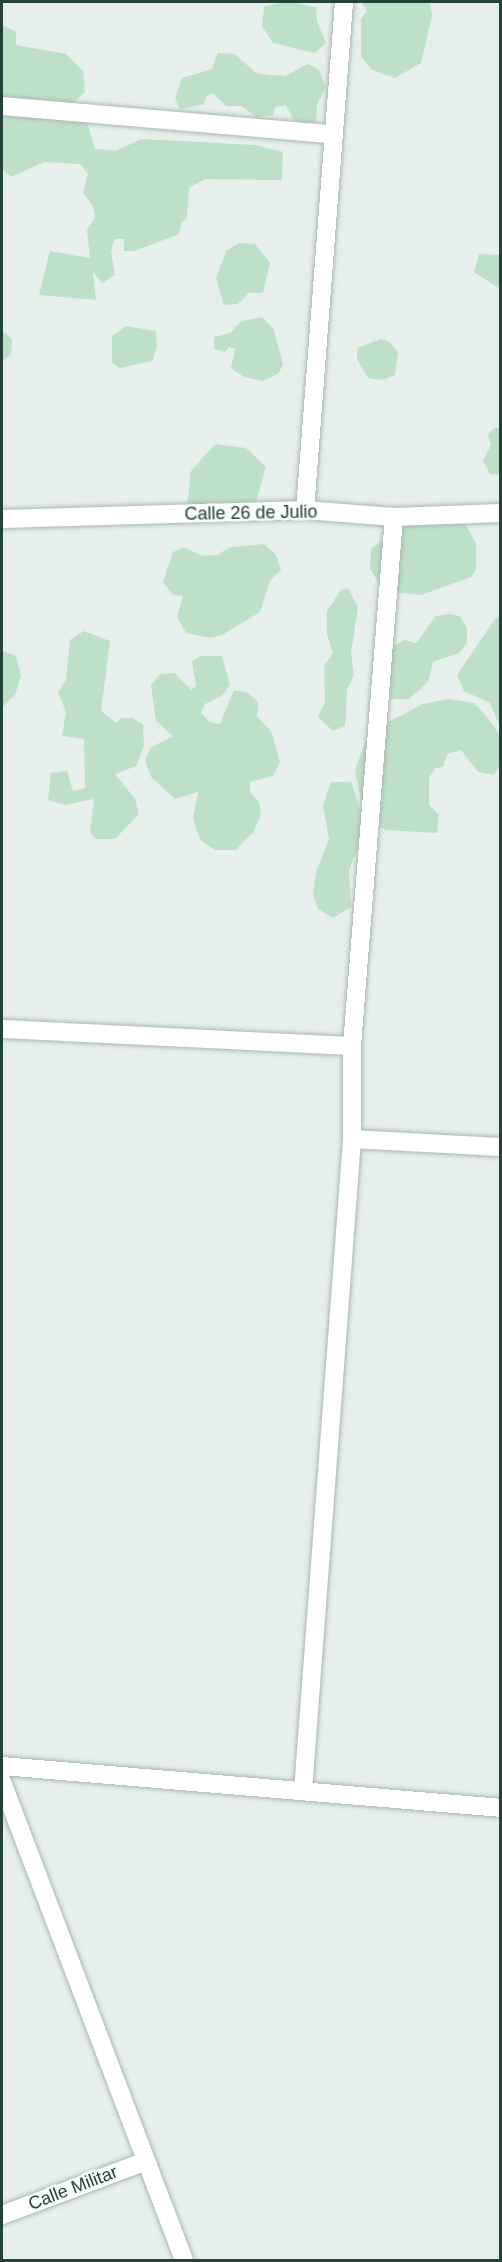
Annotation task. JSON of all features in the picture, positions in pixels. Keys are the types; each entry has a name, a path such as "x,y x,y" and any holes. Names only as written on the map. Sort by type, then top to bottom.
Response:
{"street":[{"path":"305,510 332,134 344,2"},
{"path":"2,106 332,134"},
{"name":"Calle 26 de Julio","path":"2,519 305,510 394,517 501,513"},
{"path":"303,1791 352,1140 352,1046 394,517"},
{"path":"2,1029 352,1046"},
{"path":"352,1140 501,1147"},
{"path":"2,1766 501,1808"},
{"path":"2,1782 144,2162 184,2260"},
{"name":"Calle Militar","path":"2,2215 144,2162"}],"green space":[{"path":"288,2 316,7 317,21 326,43 314,53 273,43 262,26 264,6"},
{"path":"361,2 430,2 432,16 421,63 395,78 372,70 361,56 361,19 367,11"},
{"path":"2,25 16,32 16,45 66,54 83,71 85,92 66,109 85,115 95,149 116,151 141,139 255,145 283,152 282,180 205,179 189,188 187,218 182,222 179,234 135,251 124,251 124,239 115,239 111,251 115,275 102,283 93,272 96,300 39,295 50,251 90,258 87,230 95,217 93,206 83,193 88,174 80,164 44,162 11,177 2,169"},
{"path":"218,53 235,54 256,73 285,76 308,64 319,70 326,87 317,105 316,121 306,126 293,119 286,105 275,107 273,115 256,117 242,106 226,106 213,93 206,97 204,104 180,109 175,99 182,78 212,69"},
{"path":"239,243 255,244 270,263 263,293 249,293 238,304 224,305 216,278 226,251"},
{"path":"479,254 500,255 500,289 474,272"},
{"path":"262,317 274,330 283,365 278,374 262,381 244,377 231,368 235,349 229,347 225,352 214,349 214,337 230,333 242,321"},
{"path":"126,326 156,331 157,348 152,361 120,368 112,363 112,336"},
{"path":"2,331 12,339 11,355 2,361"},
{"path":"381,339 390,342 398,352 395,375 382,380 368,378 357,359 357,348"},
{"path":"494,428 500,428 500,475 490,474 483,461 491,445 488,434"},
{"path":"215,444 246,448 266,467 254,509 245,519 233,522 195,519 187,507 191,471"},
{"path":"406,521 464,521 476,544 476,570 471,577 421,595 393,592 379,584 370,568 371,549"},
{"path":"264,544 276,555 281,570 270,581 260,612 222,635 211,638 186,633 177,617 183,596 173,595 163,582 173,552 184,547 202,556 217,555 230,547"},
{"path":"348,588 358,607 351,653 354,675 347,690 345,726 333,731 318,717 325,701 324,666 333,653 327,635 327,611 341,590"},
{"path":"449,614 460,616 467,628 467,643 459,653 433,662 428,682 409,699 389,699 374,688 371,672 385,650 405,640 416,643 436,616"},
{"path":"500,616 500,727 490,703 464,691 457,675 495,619"},
{"path":"84,631 110,641 101,711 116,723 121,718 132,718 143,724 144,746 136,766 115,774 136,800 138,815 115,839 96,839 90,833 94,799 65,805 48,800 51,773 67,771 73,791 85,788 84,739 62,736 66,712 58,692 66,680 70,640"},
{"path":"3,651 16,656 21,676 15,695 2,707"},
{"path":"201,656 222,656 230,685 223,695 205,704 201,713 210,722 220,724 234,690 248,693 258,702 257,716 271,731 280,762 273,776 250,782 250,792 259,802 261,814 254,831 236,850 215,850 200,840 193,819 198,792 175,799 151,777 145,760 150,748 173,736 156,721 151,685 160,674 175,673 191,690 196,686 192,661"},
{"path":"448,699 474,703 487,717 500,735 500,764 494,775 478,772 461,750 447,754 443,767 435,768 429,778 429,805 439,815 437,833 385,830 366,817 355,770 369,732 423,704"},
{"path":"331,782 351,782 361,812 361,839 349,871 351,907 333,918 318,909 313,895 316,872 329,840 323,805"}]}
